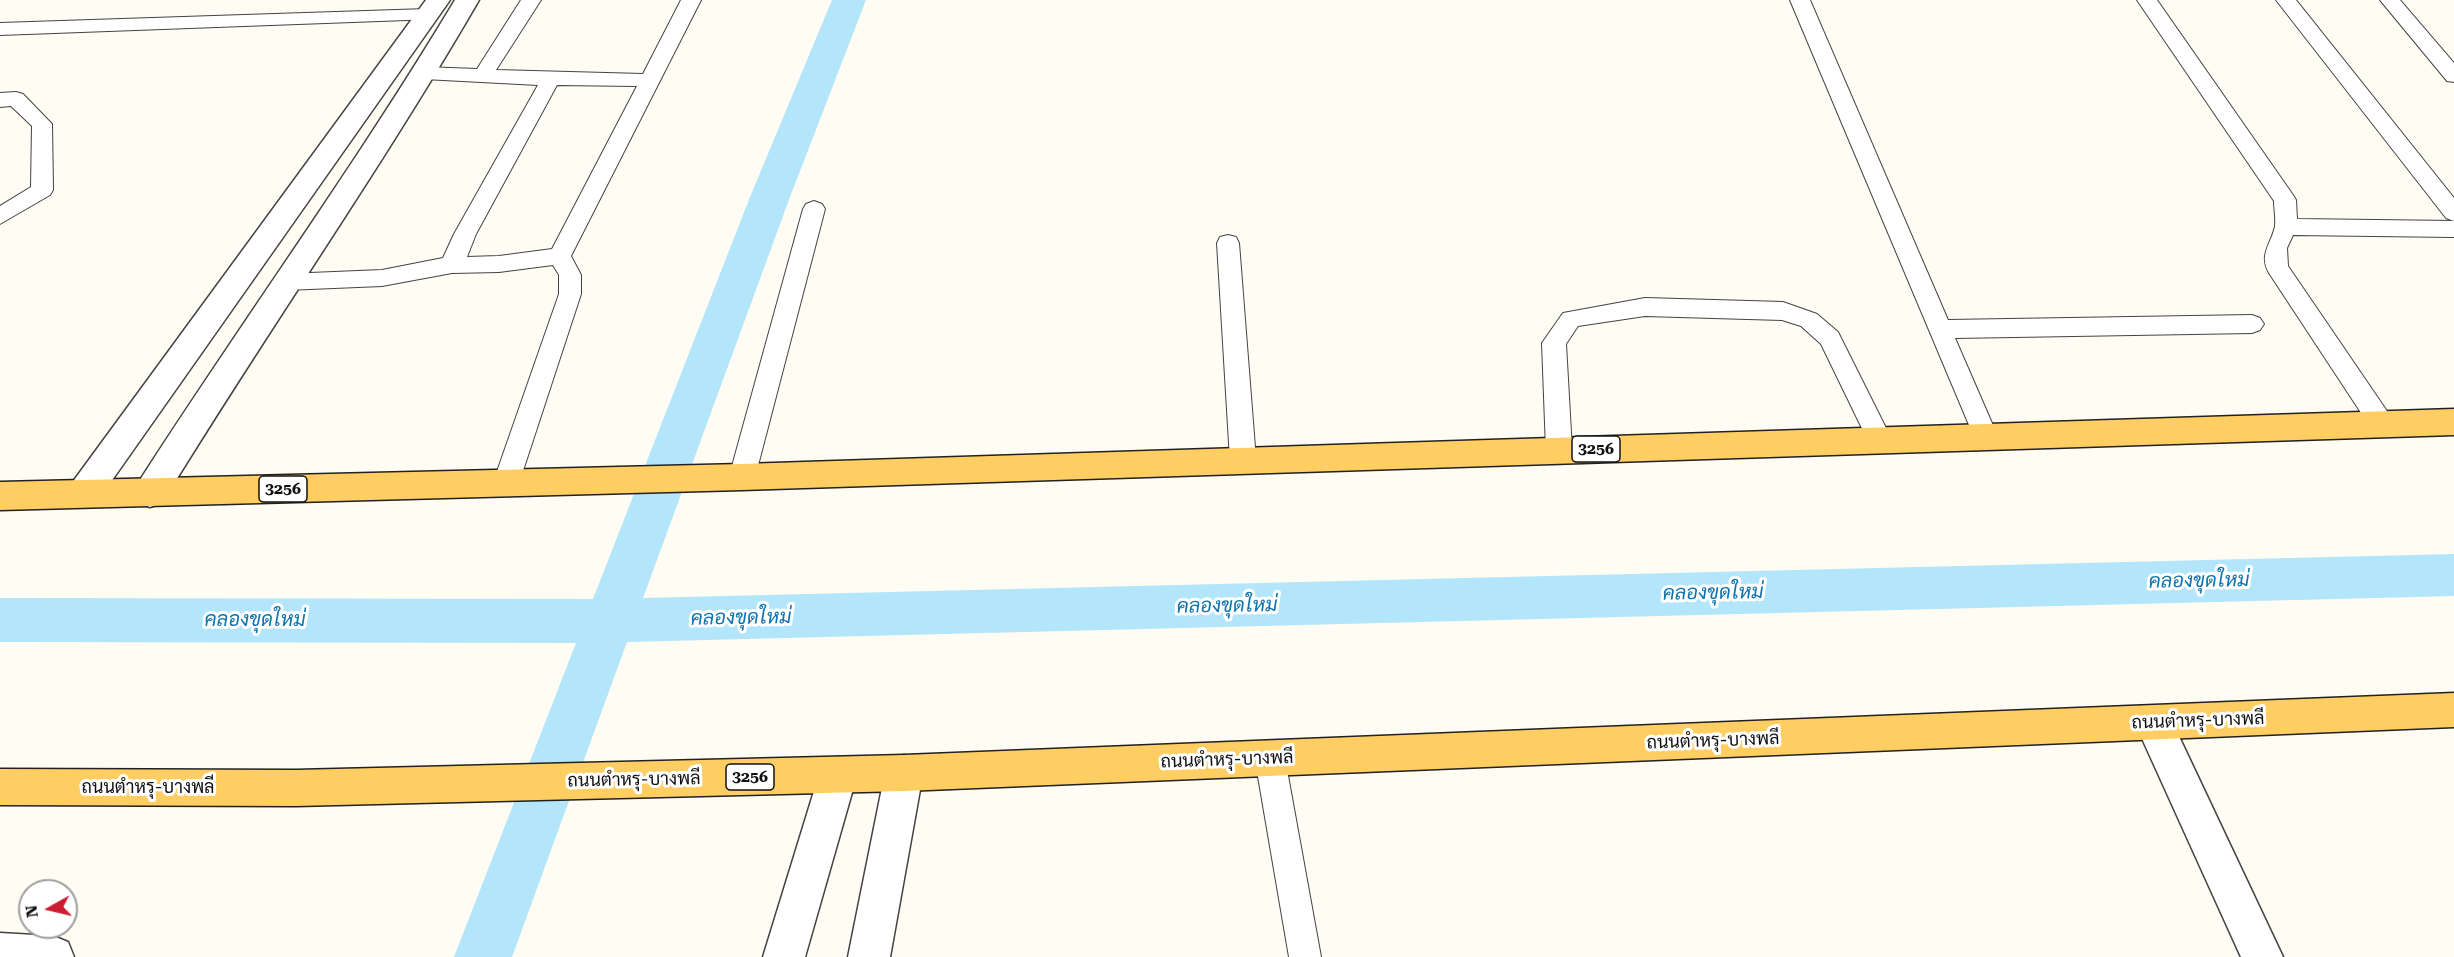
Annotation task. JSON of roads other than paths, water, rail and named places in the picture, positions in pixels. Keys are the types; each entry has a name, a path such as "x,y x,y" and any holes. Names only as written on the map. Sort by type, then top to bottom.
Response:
{"main road":[{"name":"3256","path":"0,496 740,477 2454,422"},
{"path":"2394,424 2454,443"},
{"name":"ถนนตำหรุ-บางพลี","path":"0,787 296,788 904,773 2454,710"}],"street":[{"path":"150,493 424,73 467,0"},
{"path":"84,493 432,8"},
{"path":"2154,723 2262,957"},
{"path":"869,957 904,773"},
{"path":"784,957 838,775"},
{"path":"0,954 52,957"}],"lane":[{"path":"483,75 531,0"},
{"path":"560,256 691,0"},
{"path":"1800,0 1986,436"},
{"path":"2147,0 2285,200 2286,227 2276,248 2277,267 2394,424"},
{"path":"2286,0 2454,213"},
{"path":"2390,0 2454,76"},
{"path":"0,29 369,9 432,8"},
{"path":"424,73 551,79 651,80"},
{"path":"452,265 465,234 551,79"},
{"path":"0,100 16,99 42,124 42,190 0,216"},
{"path":"740,477 814,209"},
{"path":"2286,227 2454,229"},
{"path":"1228,243 1243,460"},
{"path":"286,282 382,278 452,265 499,264 560,256"},
{"path":"506,483 570,294 570,275 560,256"},
{"path":"1559,450 1554,343 1571,319 1645,308 1783,310 1809,320 1830,338 1880,440"},
{"path":"1941,329 2252,324"},
{"path":"1270,759 1305,957"}],"waterway":[{"path":"610,621 770,197 849,0"},
{"name":"คลองขุดใหม่","path":"610,621 2454,575"},
{"name":"คลองขุดใหม่","path":"0,620 610,621"},
{"path":"483,957 610,621"}]}
